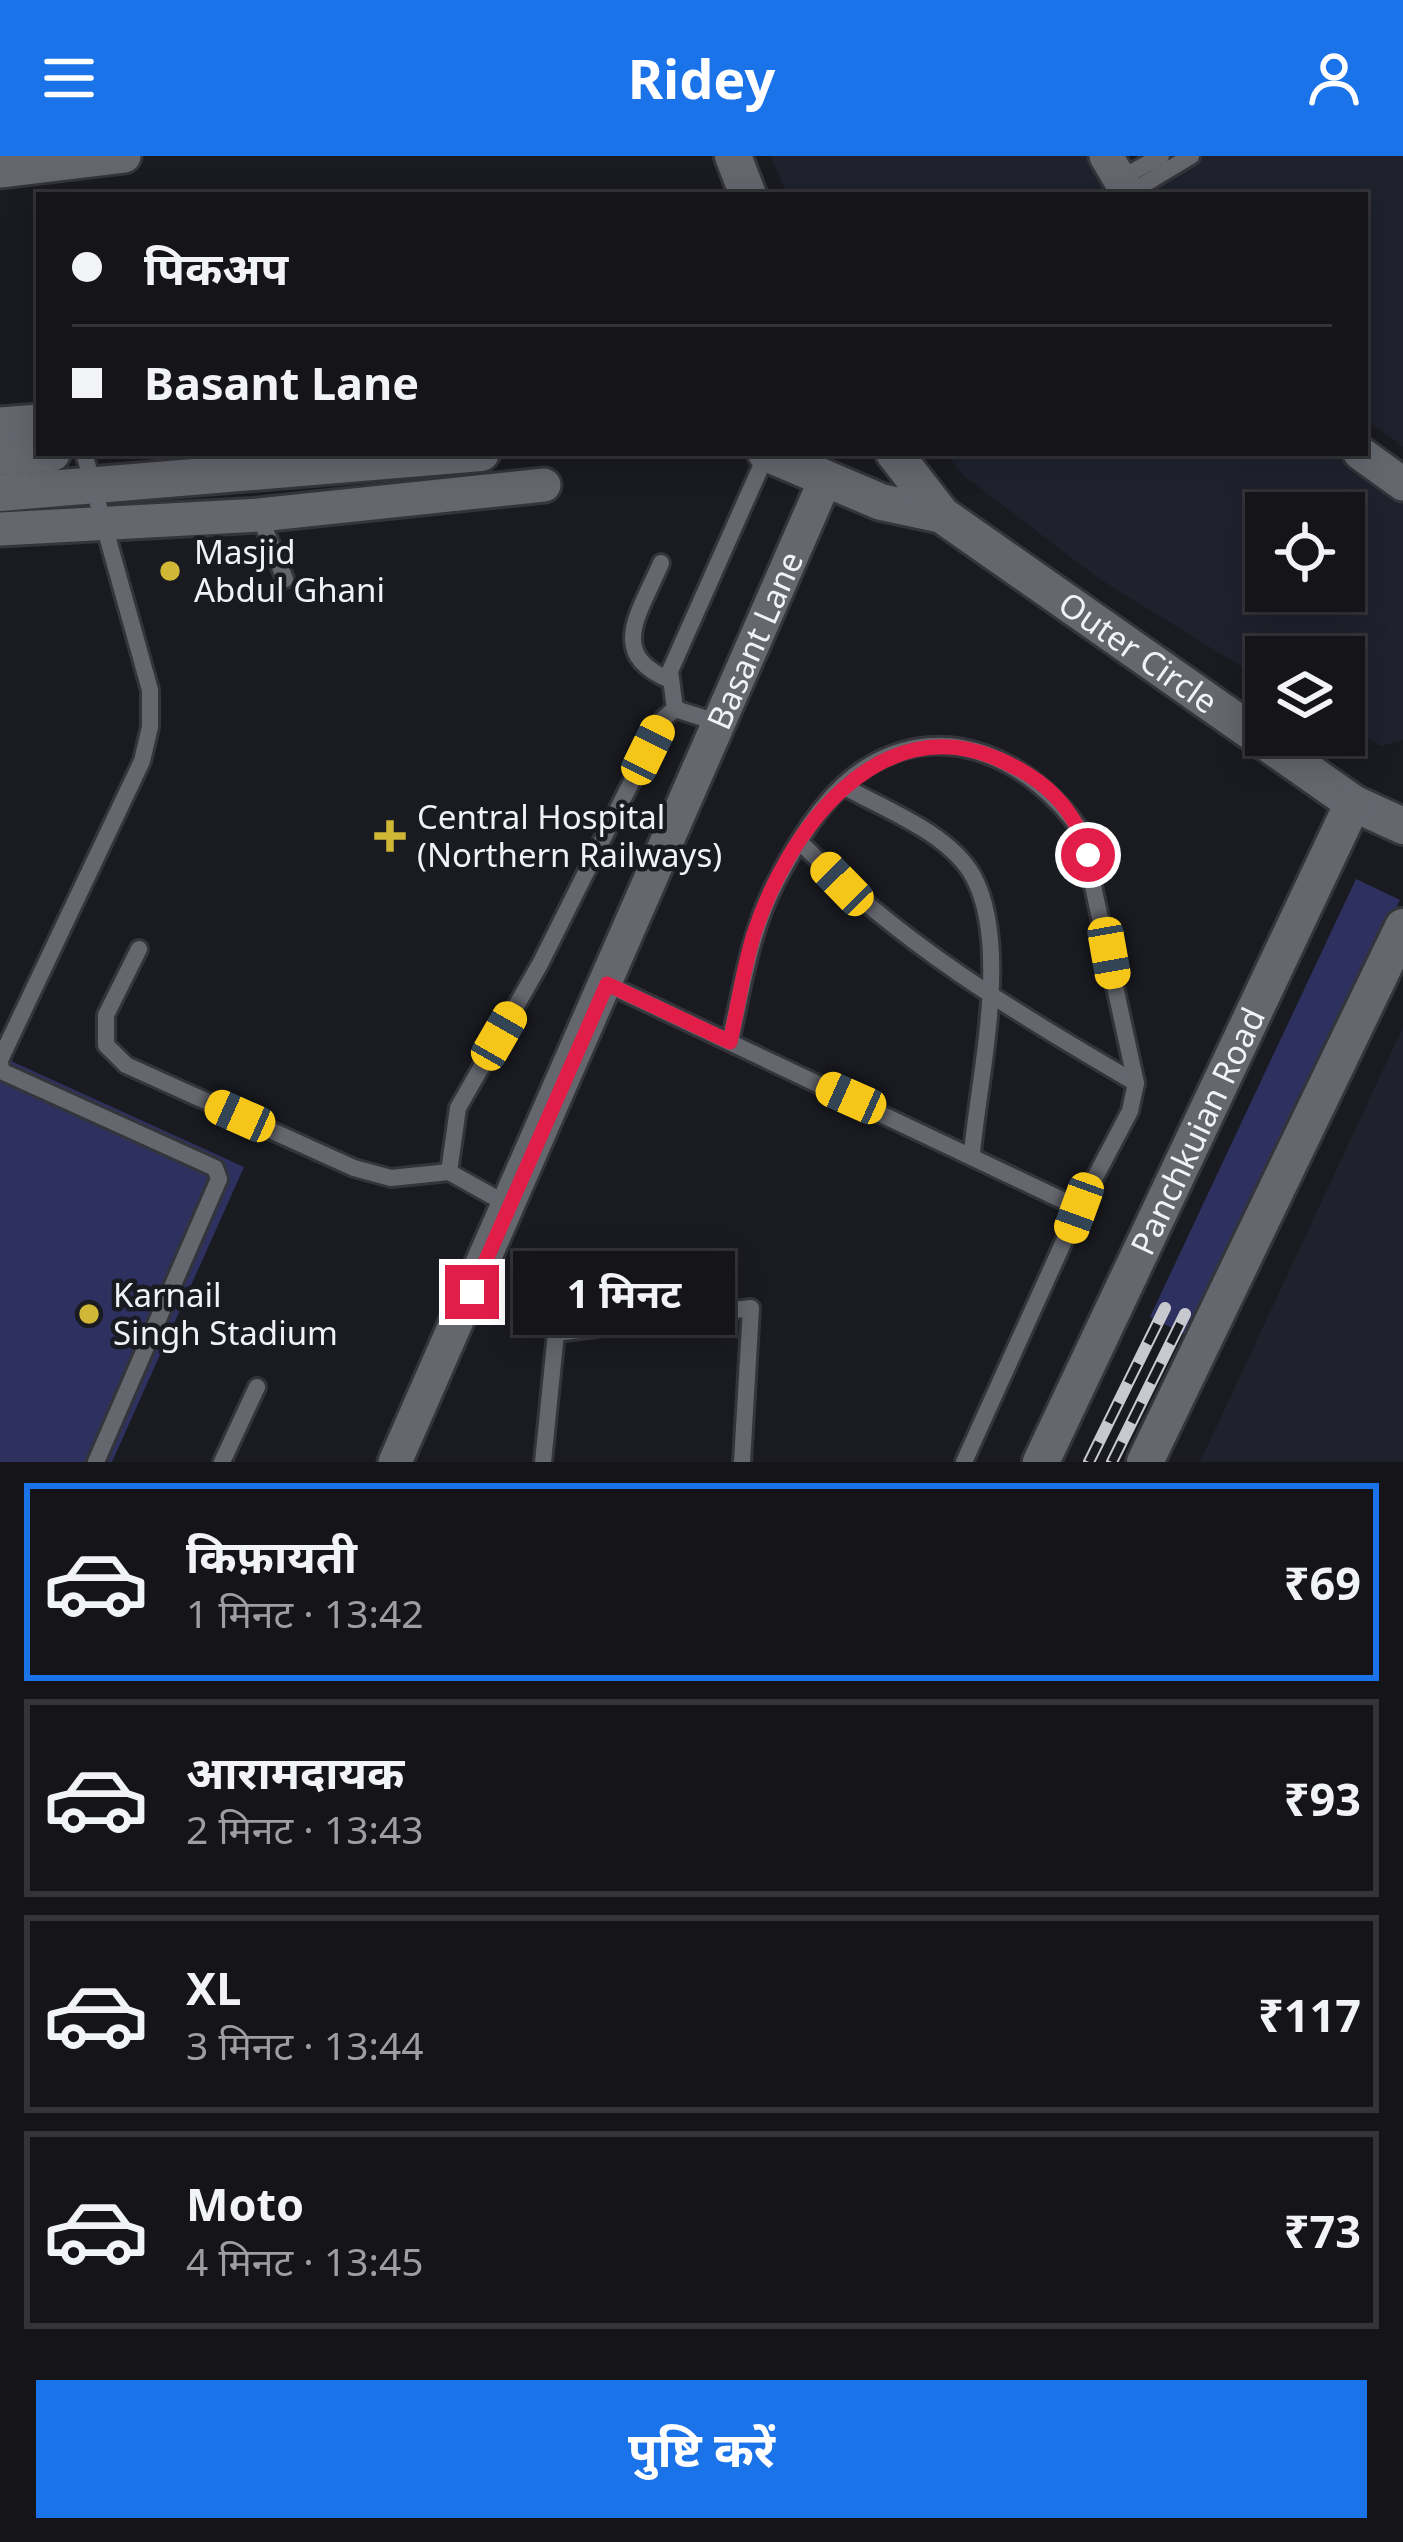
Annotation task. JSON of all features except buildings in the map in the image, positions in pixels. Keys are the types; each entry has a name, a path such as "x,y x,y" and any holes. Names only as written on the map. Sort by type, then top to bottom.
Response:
{"main road":[{"path":"734,156 747,192"},
{"path":"0,458 36,455"},
{"path":"0,494 88,468 402,456"},
{"path":"773,456 881,502 941,515"},
{"name":"Outer Circle","path":"896,456 941,515 1353,803 1403,826"},
{"name":"Panchkuian Road","path":"1041,1462 1353,803"},
{"path":"1145,1462 1403,927"}],"street":[{"path":"0,171 44,172 124,156"},
{"path":"0,424 36,421"},
{"path":"1364,456 1403,484"},
{"name":"Basant Lane","path":"395,1462 826,478"},
{"path":"0,529 259,515 544,485"}],"lane":[{"path":"1121,181 1161,156"},
{"path":"1121,181 1191,156"},
{"path":"676,709 670,680 765,456"},
{"path":"88,468 150,690 150,728 142,761 0,1060 1,1070 215,1168 220,1179 96,1462"},
{"path":"259,515 284,579"},
{"path":"661,563 632,638 633,654 640,668 670,680"},
{"path":"676,709 721,723"},
{"path":"449,1172 458,1108 540,964 663,719 676,709"},
{"path":"730,1042 754,935 800,842 843,786 867,766 940,744 972,748 1029,772 1058,797 1082,831 1136,1083 1130,1111 1079,1208 964,1462"},
{"path":"843,786 938,840 972,874 989,922 989,998 972,1153"},
{"path":"800,842 885,923 989,998 1136,1083"},
{"path":"139,949 106,1015 106,1046 126,1065 354,1168 391,1178 449,1172 510,1206"},
{"path":"607,984 972,1153 1079,1208"},
{"path":"543,1462 556,1333 751,1308 742,1462"},
{"path":"222,1462 257,1387"}],"shaded area":[{"path":"771,156 1096,156 1116,192 786,192"},
{"path":"1138,156 1403,156 1403,447 1368,421 1368,192 1161,192"},
{"path":"947,456 1351,456 1403,494 1403,740 1381,746 1365,737 1365,636 1245,636 1245,669 1098,578 964,476"},
{"path":"1356,879 1400,900 1194,1339 1150,1317"},
{"path":"1403,1027 1403,1462 1200,1462"},
{"name":"Karnail Singh Stadium","path":"0,1056 244,1167 112,1462 0,1462"}],"railway":[{"path":"1089,1462 1165,1308"},
{"path":"1112,1462 1185,1314"}],"place":[{"name":"Masjid Abdul Ghani","path":"170,571"},
{"name":"Central Hospital (Northern Railways)","path":"390,836"},
{"name":"Karnail Singh Stadium","path":"89,1314"}],"route":[{"path":"472,1292 607,984 730,1042 754,935 775,884 843,786 867,766 910,749 940,744 972,748 1029,772 1058,797 1082,831 1088,855"}]}
